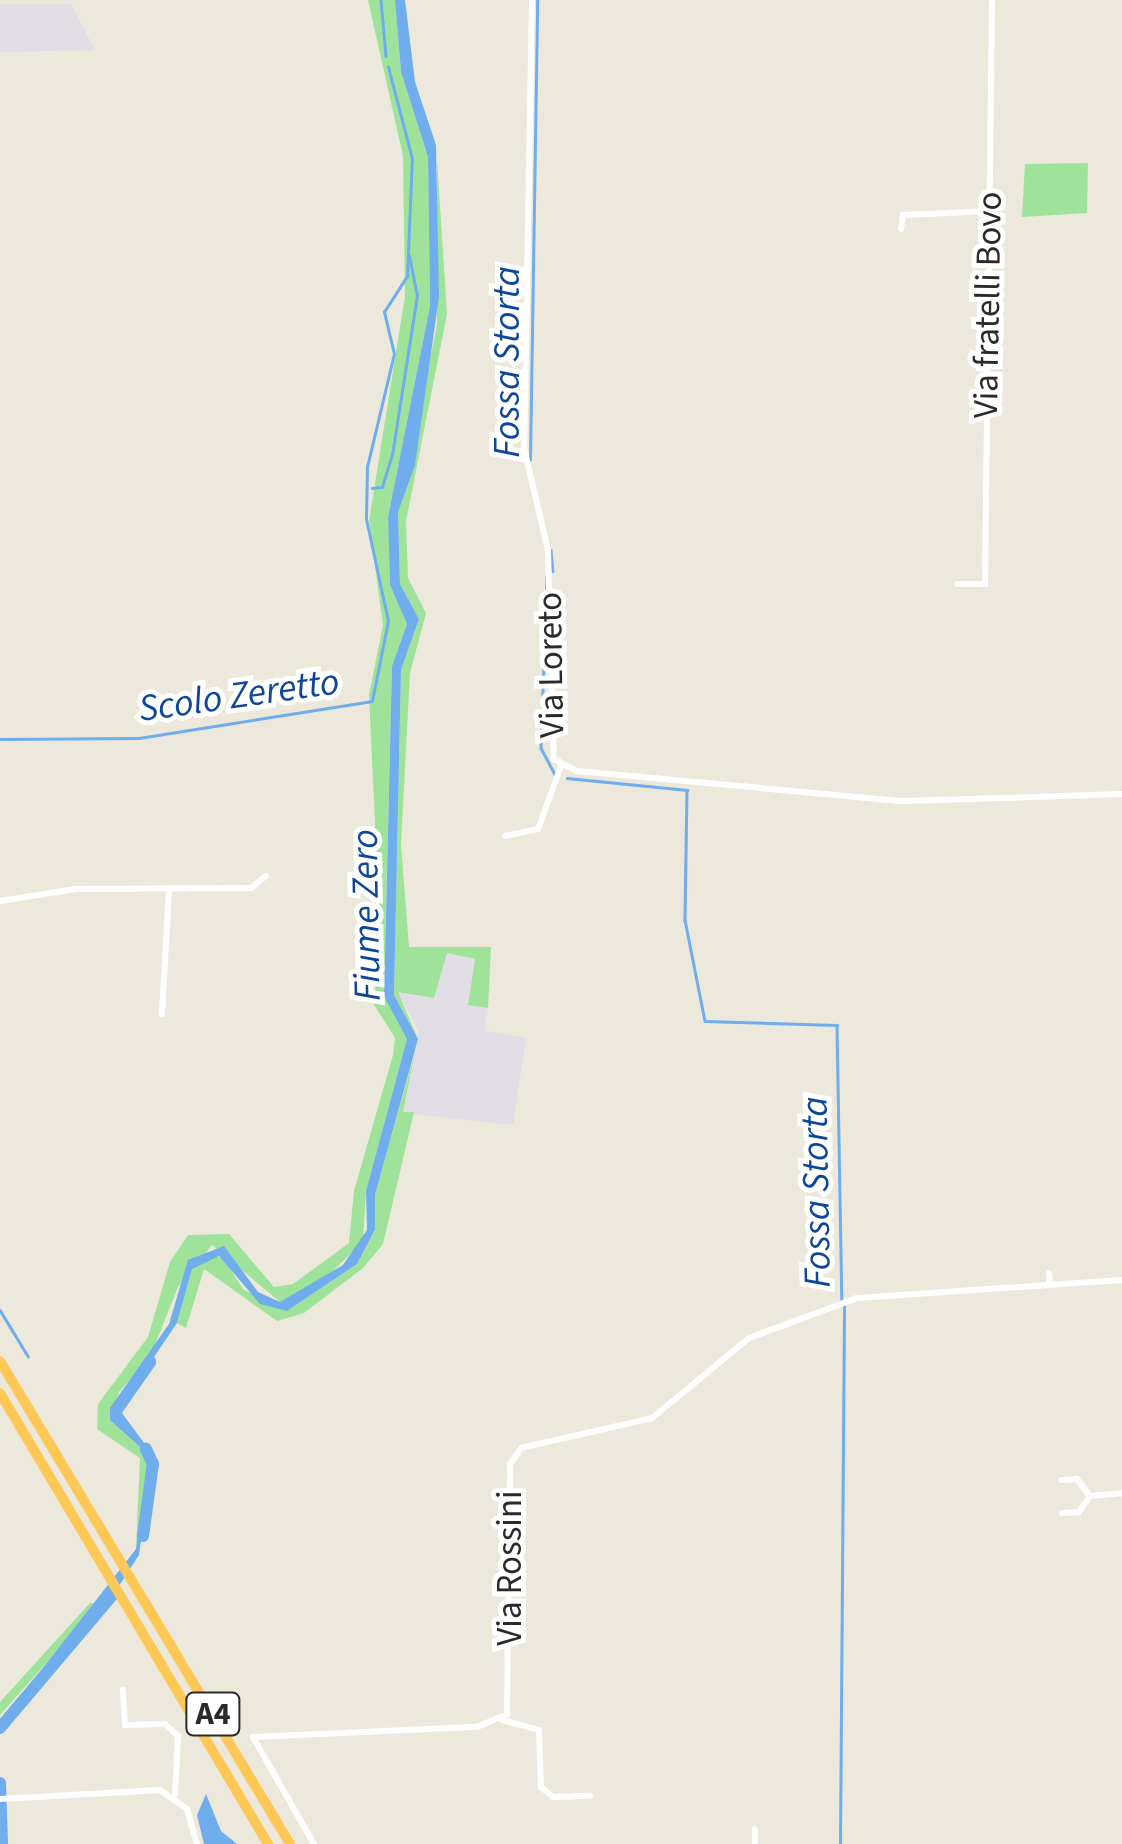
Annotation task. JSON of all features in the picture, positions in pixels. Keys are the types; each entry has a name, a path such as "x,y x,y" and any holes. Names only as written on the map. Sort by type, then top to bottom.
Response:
{"highway":[{"name":"A4","path":"0,1360 290,1844"},
{"name":"A4","path":"0,1393 268,1844"}],"street":[{"name":"Via Loreto","path":"532,0 524,448 550,570 547,736 561,766 903,800 1122,794"},
{"name":"Via fratelli Bovo","path":"958,584 984,584 992,0"},
{"path":"901,230 904,215 990,211"},
{"path":"505,836 538,829 561,766"},
{"path":"0,900 252,888 266,876"},
{"path":"162,1014 169,889"},
{"path":"1049,1273 1050,1284"},
{"name":"Via Rossini","path":"500,1720 510,1702 514,1455 530,1443 652,1418 750,1338 843,1304 894,1290 1122,1280"},
{"path":"1062,1480 1077,1480 1090,1496"},
{"path":"1090,1496 1122,1493"},
{"path":"1062,1513 1079,1512 1090,1496"},
{"path":"124,1690 125,1725 165,1724 178,1736 175,1796 197,1844"},
{"path":"314,1844 253,1737 500,1720 539,1730 541,1787 553,1797 590,1796"},
{"path":"0,1799 146,1789 175,1796"},
{"path":"755,1829 755,1844"}],"shaded area":[{"path":"0,4 71,4 95,50 0,52"},
{"path":"446,952 475,959 468,1004 488,1008 484,1031 526,1038 513,1125 403,1113 419,1032 398,992 434,997"}],"green space":[{"path":"368,0 395,0 401,72 428,157 430,306 388,517 390,585 407,624 392,666 384,985 407,1039 366,1191 363,1241 325,1279 280,1302 212,1245 178,1287 151,1355 119,1392 111,1420 148,1454 136,1549 140,1458 97,1429 98,1404 148,1337 170,1262 188,1235 229,1234 274,1287 293,1284 349,1243 354,1191 393,1055 395,1038 373,1003 381,951 369,695 383,625 369,521 405,296 403,156"},
{"path":"437,159 447,314 406,521 408,578 426,613 410,673 401,844 409,947 491,947 488,1008 468,1005 475,959 447,953 434,998 398,992 418,1039 394,995 401,670 419,619 400,584 398,512 437,325"},
{"path":"1088,163 1087,213 1022,217 1025,164"},
{"path":"415,1052 403,1112 414,1112 383,1244 363,1268 304,1313 277,1321 204,1269 186,1328 177,1323 192,1269 211,1255 223,1258 243,1289 287,1311 357,1264 375,1231 375,1195"},
{"path":"90,1603 99,1604 0,1715 0,1702"}],"water":[{"path":"395,0 405,0 415,82 436,145 439,297 415,465 398,512 400,584 419,619 401,670 394,995 418,1039 375,1195 375,1230 357,1264 287,1311 260,1304 219,1256 192,1269 177,1323 119,1409 153,1455 139,1555 102,1612 0,1723 136,1549 148,1454 110,1420 110,1408 169,1324 188,1260 224,1246 258,1292 280,1302 343,1265 367,1230 366,1191 407,1039 384,996 392,666 407,624 390,585 388,517 430,306 428,157 401,72"},
{"path":"206,1794 221,1831 237,1844 204,1844 197,1815"}],"waterway":[{"name":"Scolo Zeretto","path":"381,0 386,56"},
{"name":"Fossa Storta","path":"530,460 537,0"},
{"name":"Scolo Zeretto","path":"0,739 139,738 372,701 388,621 366,519 367,467 394,354 384,312 407,276 412,159 388,67"},
{"path":"372,488 382,487 392,455 417,296 409,256"},
{"name":"Fossa Storta","path":"551,550 553,571"},
{"name":"Fossa Storta","path":"547,577 541,748 555,774"},
{"name":"Fossa Storta","path":"567,778 687,790 685,920 705,1021 837,1025 842,1299"},
{"path":"840,1844 844,1306"},
{"name":"Scolo Zeretto","path":"0,1310 28,1356"},
{"name":"Fiume Zero","path":"116,1411 150,1362"},
{"name":"Fiume Zero","path":"143,1536 153,1464 146,1449"},
{"name":"Fiume Zero","path":"0,1728 114,1593"},
{"name":"Fiume Zero","path":"0,1783 2,1844"}]}
